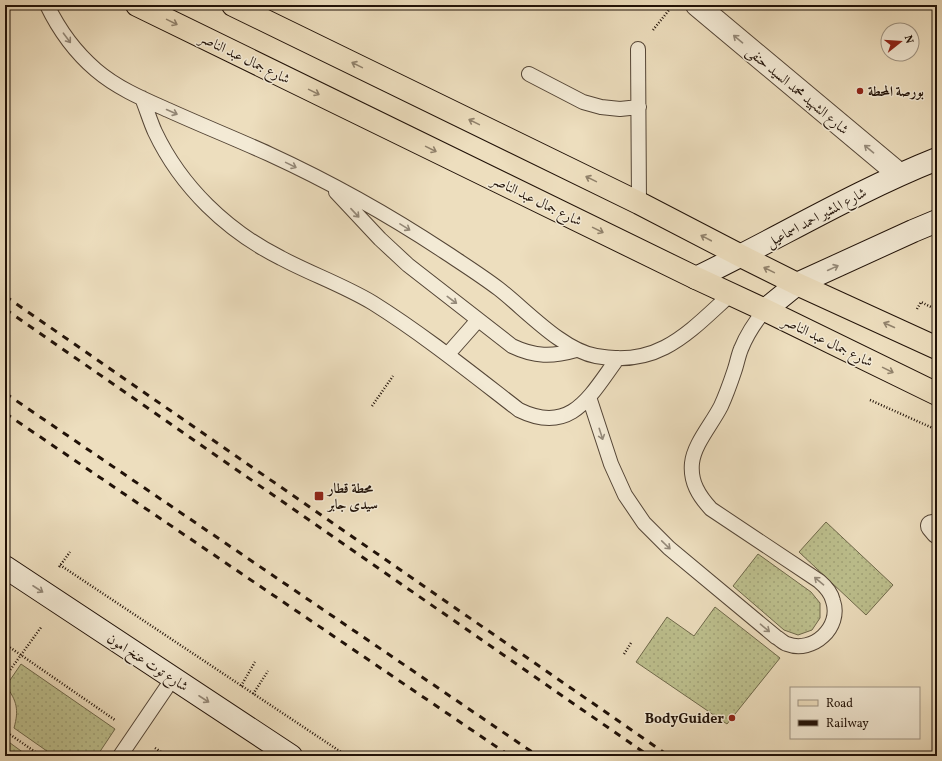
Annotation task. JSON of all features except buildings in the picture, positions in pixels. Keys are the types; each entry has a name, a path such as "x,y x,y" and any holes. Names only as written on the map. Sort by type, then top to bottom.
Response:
{"main road":[{"name":"شارع جمال عبد الناصر","path":"137,5 937,394"},
{"name":"شارع الشهيد محمد السيد حنفى","path":"697,5 899,174"},
{"path":"244,8 640,203 797,284 937,348"},
{"name":"شارع المشير احمد اسماعيل","path":"696,278 899,174 937,159"},
{"path":"765,310 797,284 937,221"},
{"name":"شارع توت عنخ امون","path":"5,568 291,756"}],"lane":[{"path":"47,5 60,30 77,51 96,70 118,86 269,154 388,216 444,251 499,289 550,331 576,350 596,356 618,358 636,357 654,353 671,346 686,335 731,294"},
{"path":"638,49 640,203"},
{"path":"529,74 583,102 601,107 620,109 639,107"},
{"path":"142,98 156,132 173,164 195,193 221,218 250,240 281,258 327,279 371,302 414,329 519,410 531,416 544,418 557,418 569,414 589,397 618,358"},
{"path":"329,184 369,228 402,260 437,289 512,346 524,352 537,355 564,354 576,350"},
{"path":"589,397 611,464 625,495 644,523 668,548 776,637 787,644 800,646 812,644 824,637 831,626 835,614 834,601 828,590 819,580 711,508 702,500 692,476 692,463 695,449 720,406 734,372 740,350 750,328 765,310"},
{"path":"448,354 478,320"},
{"path":"120,756 173,678"}],"path":[{"path":"638,49 673,5"},
{"path":"921,302 937,310"},
{"path":"372,406 393,376"},
{"path":"870,400 937,430"},
{"path":"60,565 347,756"},
{"path":"5,677 58,602"},
{"path":"624,654 631,643"},
{"path":"5,644 166,756"},
{"path":"241,686 255,662"},
{"path":"253,694 268,671"},
{"path":"5,700 8,713 5,727"},
{"path":"5,731 41,756"}],"green space":[{"path":"826,522 893,585 866,615 799,552"},
{"path":"758,554 811,592 820,603 820,618 812,630 798,635 784,630 733,586"},
{"path":"715,607 780,658 727,724 636,662 667,617 694,636"},
{"path":"21,664 115,729 97,756 54,756 14,728 17,711 13,696 6,686"},
{"path":"6,740 28,756 5,756"}],"railway":[{"path":"5,296 669,756"},
{"path":"5,309 649,756"},
{"path":"5,393 538,756"},
{"path":"5,413 510,756"}],"place":[{"name":"بورصة المحطة","path":"860,91"},
{"name":"محطة قطار سيدى جابر","path":"319,496"},
{"name":"BodyGuider","path":"732,718"}]}
